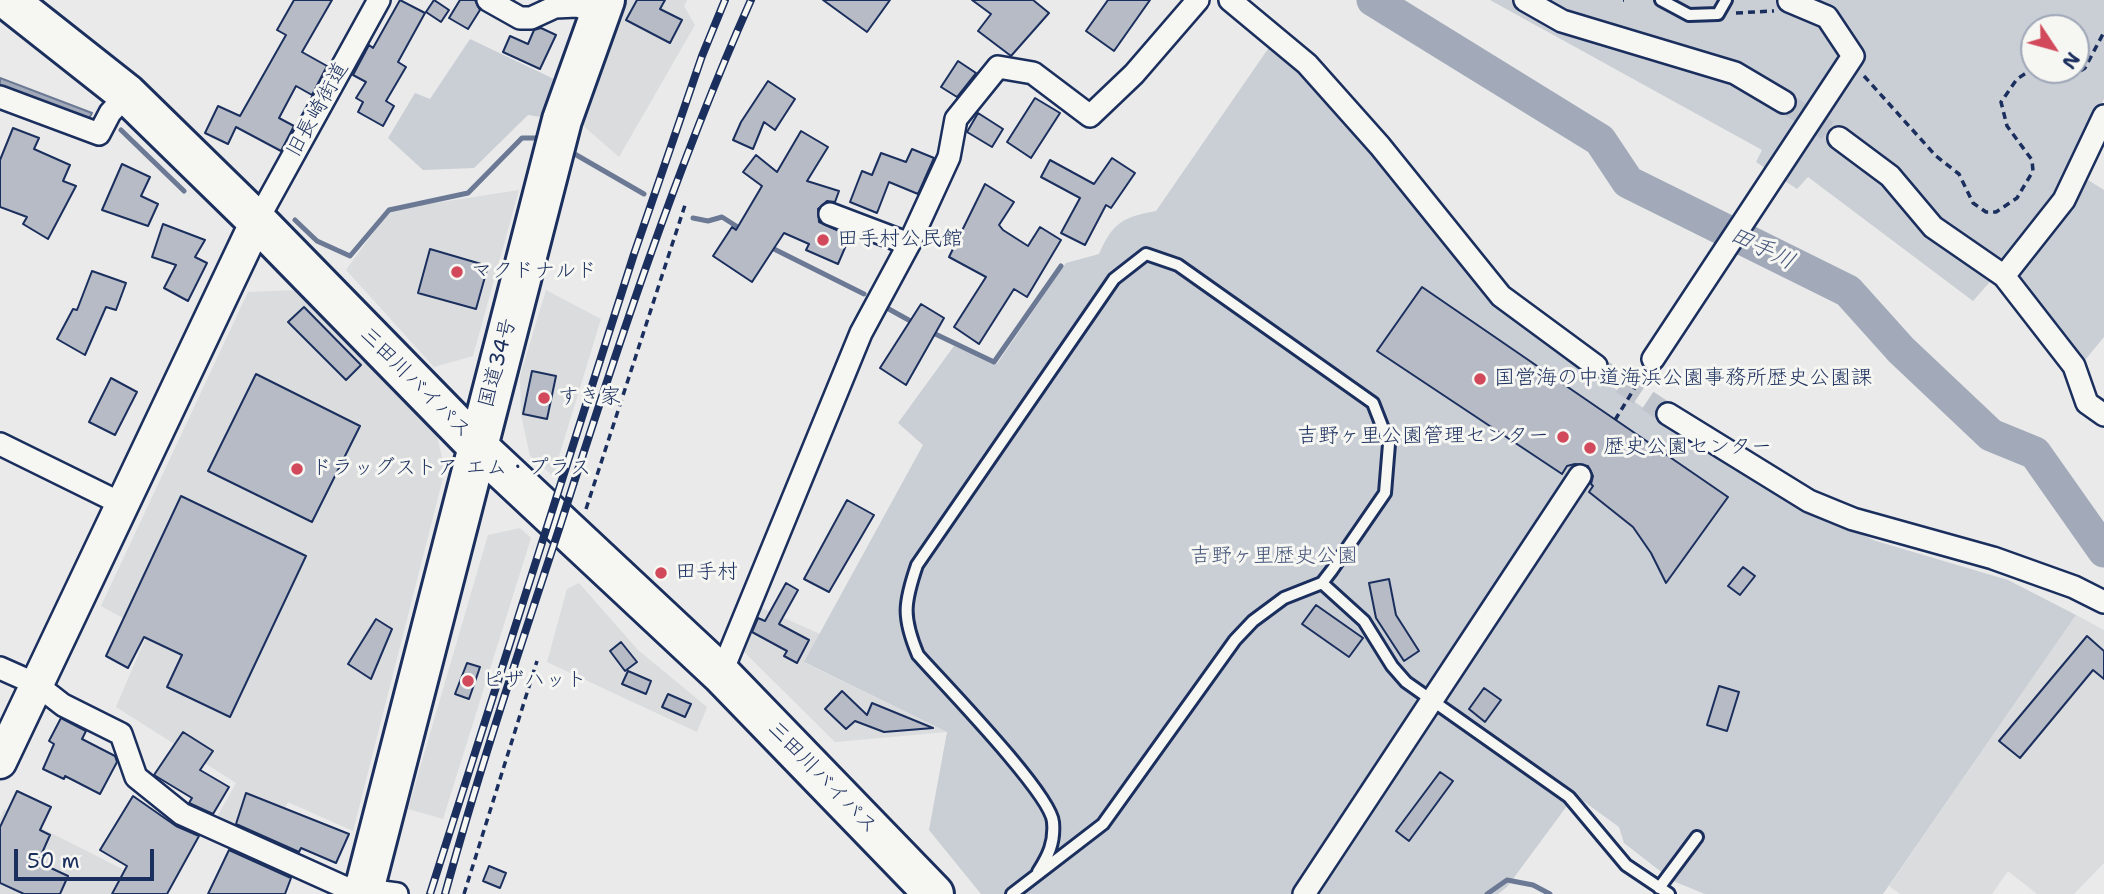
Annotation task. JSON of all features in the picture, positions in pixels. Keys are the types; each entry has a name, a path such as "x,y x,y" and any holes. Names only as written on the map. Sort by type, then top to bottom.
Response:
{"highway":[{"name":"三田川バイパス","path":"8,0 127,94 257,221 476,445 721,674 934,894"},
{"name":"国道34号","path":"375,893 476,445 562,120 603,6"}],"street":[{"name":"旧長崎街道","path":"257,221 379,0"},
{"path":"488,0 520,18 531,18 555,7 603,6"},
{"path":"721,674 861,333 909,244 949,157 956,119 998,67 1033,73 1090,116 1134,74 1198,0"},
{"path":"1230,0 1307,64 1380,146 1501,296 1596,366"},
{"path":"1525,0 1562,21 1735,73 1784,102"},
{"path":"1649,365 1853,56 1827,18 1790,0"},
{"path":"0,97 99,134 110,113 127,94"},
{"path":"2004,276 2064,200 2102,126"},
{"path":"1839,138 1889,176 1933,227 2004,276 2074,366 2087,403 2104,415"},
{"path":"830,214 909,244"},
{"path":"0,762 257,221"},
{"path":"1668,414 1809,501 1853,519 1993,558 2074,587 2104,602"},
{"path":"0,444 124,505"},
{"path":"1304,894 1580,476"},
{"path":"0,668 36,684 63,705 121,734 136,777 182,814 344,887 375,893"}],"lane":[{"path":"1661,0 1689,15 1718,14 1726,0"},
{"path":"1012,894 1103,824 1127,795 1224,654 1253,621 1284,598 1322,583 1385,493 1389,444 1373,402 1178,265 1146,254 1114,279 917,565 904,602 908,630 918,655 1024,775 1054,820 1052,851 1038,872"},
{"path":"1322,583 1364,621 1392,666 1406,682 1569,797 1626,865 1664,891 1697,837"}],"path":[{"path":"1718,14 1774,11 1790,0"},
{"path":"2090,59 2104,32"},
{"path":"1853,56 1868,82 1936,156 1959,174 1973,203 1986,212 1996,212 2017,198 2033,172 2032,160 2007,126 2001,102 2020,77"},
{"path":"575,537 686,202"},
{"path":"1615,420 1649,365"},
{"path":"464,894 537,661"}],"shaded area":[{"path":"621,0 687,0 684,6 695,25 619,157 580,123"},
{"path":"519,190 473,356 434,367 346,270 390,210"},
{"path":"298,290 436,432 445,470 353,831 288,802 266,849 213,824 236,783 116,707 148,632 101,606 248,292"},
{"path":"546,290 601,319 553,476 530,456 521,415 520,376"},
{"path":"520,528 531,538 443,819 408,809 488,535"},
{"path":"579,583 638,650 707,707 697,732 547,662 567,589"},
{"path":"755,605 820,634 805,663 947,732 835,742 738,646"},
{"path":"2076,615 2104,630 2104,863 2074,894 2037,894 2008,871 1992,894 1900,894 1889,886"},
{"path":"4,809 124,870 119,885 134,894 0,894 0,819"}],"green space":[{"path":"1490,0 2104,0 2104,99 2055,197 2011,258 1973,301 1808,177 1797,189 1756,162 1762,150"},
{"path":"470,39 554,79 541,117 528,115 474,168 423,170 388,138 415,93 430,99"},
{"name":"吉野ヶ里歴史公園","path":"1270,46 1316,87 1515,322 1768,491 1876,541 2008,580 2076,615 1883,894 1705,894 1673,881 1624,843 1619,827 1575,795 1507,887 1498,894 981,894 929,830 947,732 804,662 923,445 898,423 954,346 997,364 1066,263 1099,254 1109,235 1126,219 1156,211"},
{"path":"2088,180 2104,190 2104,337 2085,360 2017,278"}],"water":[{"path":"0,78 92,113 87,122 0,89"}],"building":[{"path":"294,0 332,0 302,52 327,66 312,95 296,86 279,118 294,126 281,151 236,127 228,144 205,133 218,106 240,116 286,35 277,30"},
{"path":"400,0 425,13 398,62 406,67 386,101 394,106 383,126 358,112 363,102 356,98 366,82 353,75 369,45 373,48"},
{"path":"434,0 449,10 441,22 426,12"},
{"path":"460,0 475,0 480,10 468,29 449,18"},
{"path":"637,0 665,0 660,9 682,20 670,43 626,20"},
{"path":"823,0 890,0 867,32"},
{"path":"972,0 1033,0 1049,13 1011,56 978,31 991,14"},
{"path":"1108,0 1150,0 1114,51 1086,31"},
{"path":"541,28 556,35 540,69 503,52 510,36 528,44 534,30"},
{"path":"958,61 976,73 957,97 941,87"},
{"path":"768,81 795,99 775,130 764,122 753,149 733,140 741,122"},
{"path":"1035,98 1060,113 1031,158 1007,142"},
{"path":"978,113 1003,129 992,147 967,132"},
{"path":"13,128 39,138 34,149 70,165 63,181 76,186 48,239 23,224 27,217 0,207 0,160"},
{"path":"801,131 828,147 807,181 839,191 835,202 827,201 818,209 819,222 850,236 838,264 806,250 809,244 784,233 752,282 713,256 732,227 736,230 762,186 743,172 756,155 777,172"},
{"path":"912,149 934,158 918,194 889,182 877,213 850,202 862,171 872,175 881,153 906,162"},
{"path":"1112,158 1135,173 1111,208 1106,205 1085,245 1061,233 1080,198 1041,177 1050,160 1094,184"},
{"path":"122,164 150,177 141,196 158,204 148,226 102,210"},
{"path":"985,184 1014,202 999,225 1003,230 1028,246 1040,227 1061,240 1027,297 1014,289 979,344 954,327 986,277 949,257"},
{"path":"163,224 205,240 195,257 207,263 188,301 164,288 176,265 152,257"},
{"path":"430,249 488,266 476,309 418,293"},
{"path":"92,271 126,283 116,310 106,307 85,355 57,339 73,309 77,310"},
{"name":"歴史公園センター","path":"1422,287 1728,497 1666,583 1651,553 1633,527 1589,492 1593,486 1593,476 1588,466 1567,466 1562,474 1377,351"},
{"path":"921,304 944,318 906,385 880,368"},
{"path":"304,307 361,365 346,380 288,322"},
{"path":"532,371 556,376 547,419 523,414"},
{"path":"256,374 360,426 312,522 208,471"},
{"path":"111,378 137,392 115,435 89,422"},
{"path":"181,496 306,556 230,717 167,687 182,655 144,637 128,668 106,656"},
{"path":"847,500 874,515 829,592 804,579"},
{"path":"1743,567 1755,576 1740,595 1728,586"},
{"path":"1389,579 1396,615 1419,651 1404,661 1376,618 1369,583"},
{"path":"786,583 798,590 779,624 809,640 797,663 784,656 787,651 752,632 758,618 765,621"},
{"path":"1316,605 1363,638 1349,657 1302,624"},
{"path":"376,619 392,629 371,679 348,664"},
{"path":"2087,636 2104,651 2104,679 2093,670 2020,758 1999,741"},
{"path":"621,642 637,662 625,671 610,651"},
{"name":"ピザハット","path":"467,663 480,667 469,699 455,694"},
{"path":"628,671 651,681 646,694 622,684"},
{"path":"1719,686 1739,692 1727,731 1707,725"},
{"path":"1484,688 1501,700 1485,722 1469,709"},
{"path":"842,691 867,715 872,703 933,728 884,732 855,721 846,729 825,709"},
{"path":"668,694 691,704 685,717 662,707"},
{"path":"61,718 86,731 82,739 115,756 117,762 100,794 65,776 64,779 43,769 54,744 49,741"},
{"path":"183,732 213,751 200,770 229,787 213,814 189,803 192,798 154,775"},
{"path":"1440,772 1453,781 1409,841 1396,831"},
{"path":"17,791 51,807 40,830 50,835 38,862 68,876 60,894 24,894 0,883 0,827"},
{"path":"246,793 349,834 336,863 301,848 299,852 236,824"},
{"path":"133,796 176,826 199,836 167,894 112,894 127,866 100,850"},
{"path":"229,850 291,878 285,894 208,894"},
{"path":"489,866 506,873 500,888 483,881"}],"waterway":[{"name":"田手川","path":"1373,0 1600,140 1628,182 1848,291 1901,350 1991,435 2035,453 2104,551"},
{"path":"121,130 184,191"},
{"path":"295,220 317,241 350,256 389,210 468,193 522,138 538,138"},
{"path":"573,153 644,194"},
{"path":"693,218 708,221 722,217 744,231"},
{"path":"770,247 864,294"},
{"path":"929,331 994,362 1061,266"},
{"path":"887,308 914,323"},
{"path":"1487,894 1507,880 1533,885 1550,894"}],"tunnel":[{"path":"1784,102 1839,138"},
{"path":"1596,366 1668,414"}],"railway":[{"path":"430,894 634,254 702,56 725,0"},
{"path":"445,894 500,709 625,326 697,129 751,0"}],"place":[{"name":"田手村公民館","path":"823,240"},
{"name":"マクドナルド","path":"457,272"},
{"name":"国営海の中道海浜公園事務所歴史公園課","path":"1480,379"},
{"name":"すき家","path":"544,398"},
{"name":"吉野ヶ里公園管理センター","path":"1563,437"},
{"name":"歴史公園センター","path":"1590,448"},
{"name":"ドラッグストア エム・プラス","path":"297,469"},
{"name":"田手村","path":"661,573"},
{"name":"ピザハット","path":"468,681"}]}
